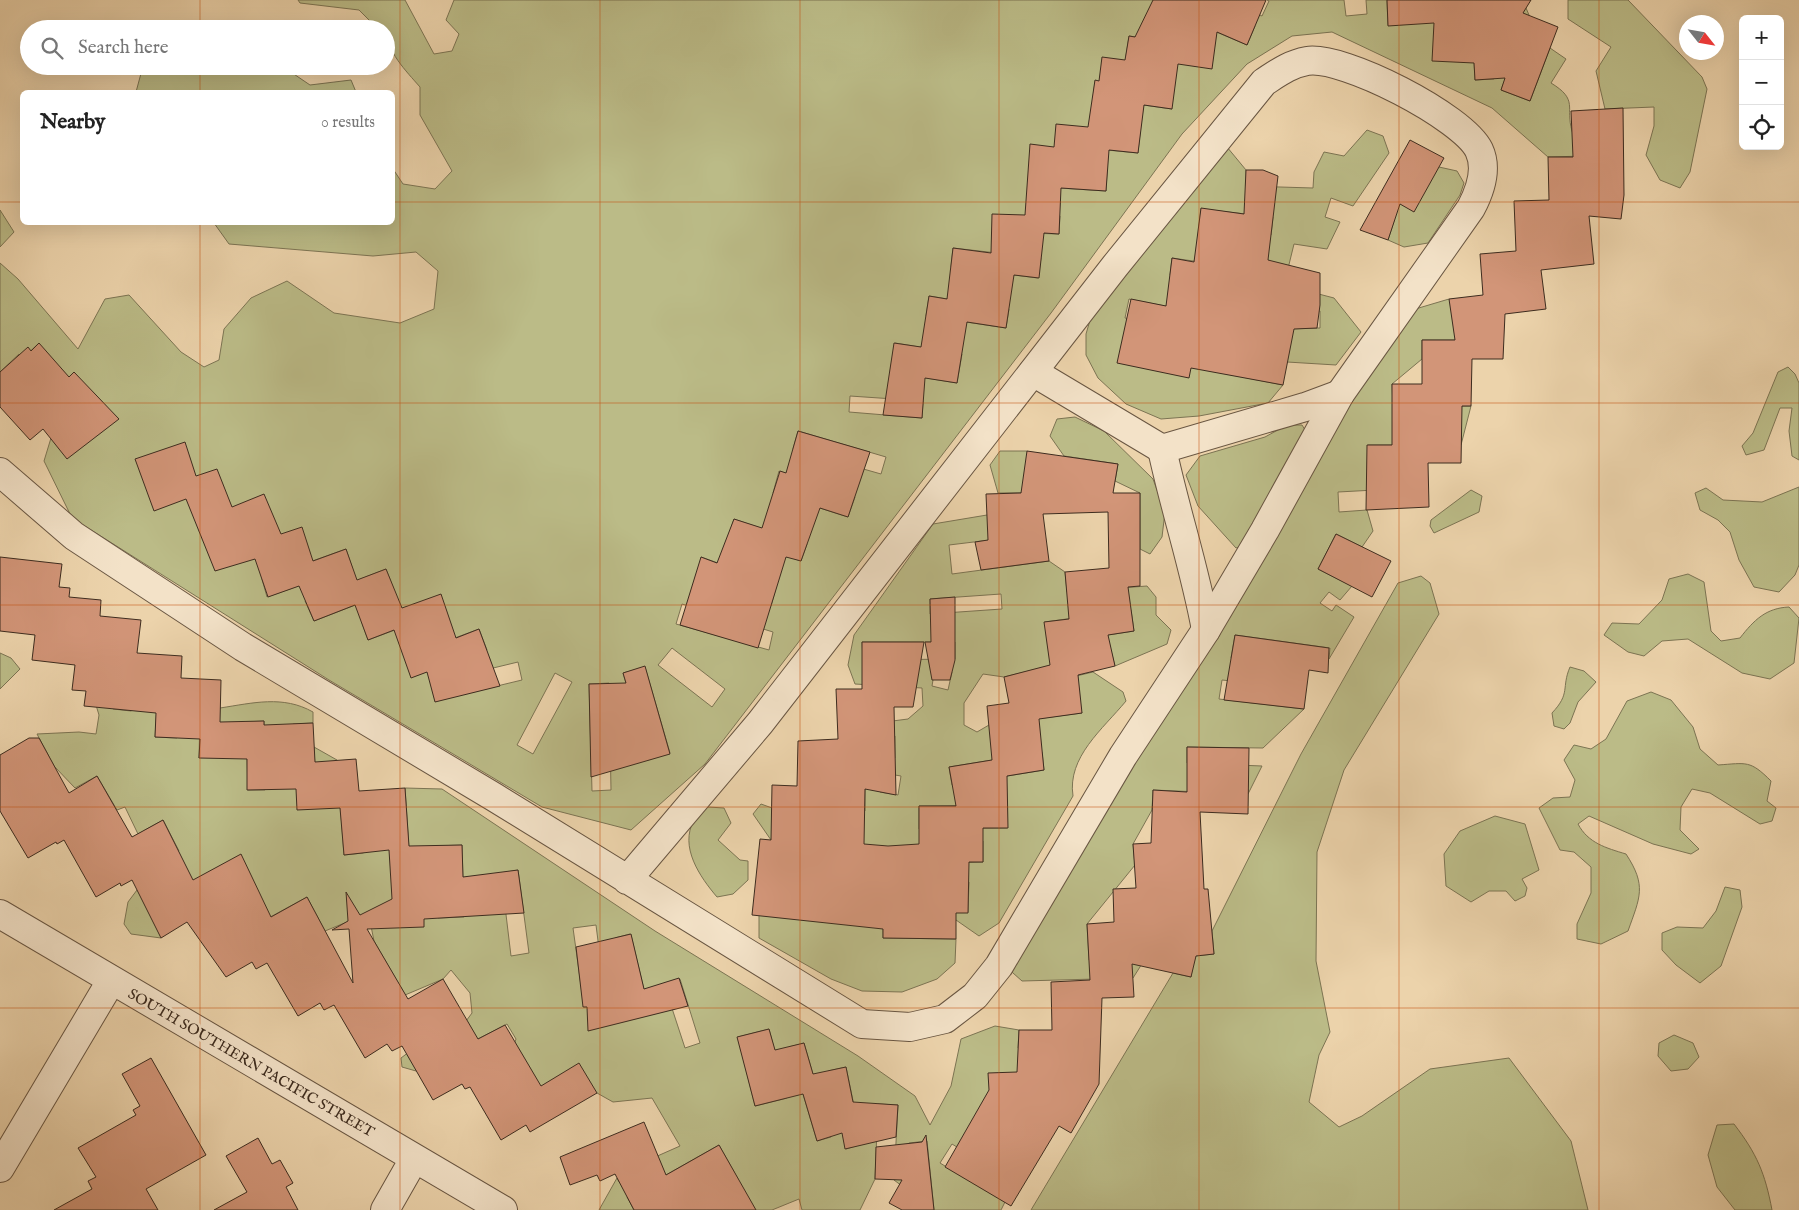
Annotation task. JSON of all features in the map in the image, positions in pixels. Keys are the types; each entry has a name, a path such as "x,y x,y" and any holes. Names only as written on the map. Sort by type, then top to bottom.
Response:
{"street":[{"path":"0,472 74,536 236,642 486,792 627,880 862,1024 910,1027 945,1019 975,996 999,966 1122,756 1206,630 1265,530 1340,394 1471,208 1480,192 1483,173 1479,150 1465,132 1397,88 1342,65 1309,60 1287,66 1254,92 760,723 627,880"},
{"path":"1033,372 1162,449 1173,500 1198,584 1206,630"},
{"path":"1162,449 1305,407 1340,394"},
{"name":"SOUTH SOUTHERN PACIFIC STREET","path":"0,914 502,1210"},
{"path":"0,1168 111,981"},
{"path":"385,1210 414,1158"}],"green space":[{"path":"298,0 405,0 434,54 452,51 459,34 446,20 454,0 1171,0 1167,11 1247,45 1255,26 1229,0 1262,16 1269,1 1267,0 1344,0 1346,16 1367,14 1366,0 1387,0 1388,25 1471,0 1475,80 1494,79 1515,1 1526,8 1529,15 1501,90 1530,101 1550,48 1566,59 1551,83 1560,89 1568,99 1572,131 1585,156 1548,157 1492,108 1332,32 1292,36 1247,64 1182,134 1051,313 705,764 631,830 542,807 329,680 72,518 44,461 58,415 34,411 39,343 23,358 19,354 0,372 0,263 18,279 78,349 105,299 129,295 181,352 204,367 219,360 224,329 251,298 287,281 334,313 400,323 434,309 438,271 416,252 373,256 229,244 215,225 395,225 395,172 403,184 435,189 452,171 420,115 420,87 395,56 395,20 369,20 359,10 300,3","holes":["1129,36 1214,48 1126,56","1095,81 1172,109 1093,98","1140,133 1138,153 1055,145","1107,172 1106,191 1028,186","1060,216 1059,234 992,232","953,248 1041,258 1038,278 951,267","929,296 1009,309 1006,328 926,316","895,343 962,354 957,383 890,372","850,396 923,401 922,418 849,412","798,431 886,457 881,474 793,449","779,471 855,497 848,517 773,493","734,519 807,544 801,561 728,537","346,549 352,567 267,597 262,579","701,557 777,584 771,606","386,569 394,590 314,621 305,601","682,604 773,632 769,650 676,624","446,611 368,640 362,623","479,629 487,650 412,677 436,645","672,648 725,689 712,707 658,665","518,662 522,680 435,701 431,683","645,667 670,753 648,760 623,673","555,673 572,682 533,754 517,745","609,683 611,790 592,791 589,684"]},
{"path":"1568,0 1628,0 1679,53 1679,60 1686,60 1702,77 1707,89 1690,172 1680,188 1660,180 1646,155 1654,126 1654,107 1605,109 1596,71 1611,47 1568,19"},
{"path":"141,75 295,75 310,85 351,80 355,90 137,90"},
{"path":"1367,130 1383,136 1389,153 1353,206 1331,198 1325,217 1340,222 1327,249 1294,244 1284,285 1334,298 1361,332 1336,365 1287,362 1227,374 1283,385 1268,403 1199,416 1161,419 1126,404 1098,378 1086,355 1086,334 1093,310 1227,147 1246,170 1246,186 1313,188 1314,172 1324,152 1344,156","holes":["1201,209 1273,217 1271,235 1199,226","1172,258 1250,269 1170,275","1129,299 1221,317 1217,337 1125,318","1320,311 1320,328 1252,330 1253,312"]},
{"path":"1439,167 1457,171 1464,183 1460,195 1428,243 1404,247 1388,240 1394,221 1376,214"},
{"path":"0,210 14,232 0,247"},
{"path":"1449,299 1482,340 1422,340 1422,359 1392,384 1393,407 1471,406 1461,445 1368,445 1412,488 1338,492 1339,512 1367,510 1373,531 1362,547 1336,534 1318,569 1352,586 1340,600 1329,592 1320,603 1332,611 1336,605 1354,617 1329,659 1330,648 1235,635 1231,658 1280,686 1222,680 1219,699 1304,709 1263,748 1187,747 1187,763 1262,766 1248,794 1153,790 1152,810 1133,844 1135,865 1087,924 1089,960 1145,959 1133,978 1022,981 1004,965 1211,644 1360,387 1412,310"},
{"path":"1788,367 1795,374 1799,383 1799,460 1792,456 1789,431 1792,408 1780,408 1764,450 1746,455 1742,446 1753,433 1778,372"},
{"path":"1075,417 1104,431 1153,479 1165,512 1162,537 1150,554 1140,549 1140,493 1115,481 1118,464 1064,456 1050,436 1057,419"},
{"path":"1287,425 1302,425 1307,433 1248,544 1236,548 1198,506 1186,475 1200,456 1265,437"},
{"path":"1000,451 1027,451 1075,492 998,493 990,465"},
{"path":"1799,487 1799,565 1795,575 1779,592 1754,587 1739,560 1730,532 1718,520 1700,510 1695,493 1706,488 1723,500 1762,502"},
{"path":"1471,490 1482,496 1479,512 1434,533 1430,526 1431,520"},
{"path":"987,515 1015,537 949,545 952,574 1049,561 1065,572 1067,592 1147,586 1156,597 1156,615 1171,630 1167,644 1115,666 1111,651 1004,677 983,674 964,703 964,725 977,732 989,725 1082,713 1068,678 1093,672 1123,692 1126,701 1081,756 1073,782 1073,796 999,923 979,936 956,920 883,920 883,938 956,939 955,963 937,979 902,992 862,991 831,979 759,938 759,916 771,840 753,814 761,804 772,808 865,811 865,789 895,758 895,736 872,737 877,723 908,719 923,706 922,688 855,684 848,665 854,635 933,524","holes":["1001,594 1002,609 930,614 930,599","1131,610 1134,631 1048,644 1045,622","862,642 955,642 955,659 863,660","935,668 952,672 948,690 932,686","1042,752 1044,770 952,785 949,767","883,773 901,776 898,795 880,792","1007,805 1007,828 919,829 919,806","983,841 983,862 902,865","892,882 969,882 968,912 893,914"]},
{"path":"1688,574 1704,582 1711,631 1721,641 1740,638 1761,616 1774,610 1789,607 1799,618 1794,663 1770,679 1742,673 1688,639 1662,641 1644,656 1628,652 1604,635 1612,623 1639,624 1662,600 1669,579"},
{"path":"1421,576 1430,583 1439,614 1344,770 1317,852 1316,961 1330,1032 1319,1055 1309,1102 1339,1127 1362,1116 1430,1069 1509,1058 1571,1141 1588,1210 1031,1210 1173,973 1191,977 1194,956 1214,954 1212,931 1301,754 1398,583"},
{"path":"120,641 113,709 131,711 158,692 155,737 177,738 179,705 200,713 199,758 220,708 279,702 302,707 313,712 313,723 293,724 317,808 314,747 337,760 344,855 363,853 388,838 411,880 405,788 442,789 655,931 858,1056 915,1096 930,1125 951,1086 961,1039 995,1026 1019,1030 1018,1048 1030,1048 1025,1072 990,1099 991,1168 952,1144 940,1163 1005,1202 1001,1210 934,1210 927,1141 909,1143 914,1195 894,1180 898,1105 878,1104 875,1179 860,1210 802,1210 799,1199 772,1210 699,1210 710,1195 738,1179 719,1145 627,1197 634,1210 599,1210 617,1178 619,1182 630,1176 628,1169 680,1146 652,1098 613,1102 597,1093 488,1118 516,1039 507,1024 416,1071 402,1067 401,1058 417,1046 458,1032 472,1013 470,993 451,970 443,979 405,995 374,941 371,926 347,922 325,931 307,897 252,927 241,855 161,938 131,934 124,924 128,902 140,886 179,851 163,820 138,834 125,807 117,810 97,776 75,788 54,766 37,734 79,732 96,734 99,715 92,692","holes":["264,721 265,790 248,790 246,722","462,845 464,917 438,918 435,846","518,870 529,953 511,956 501,873","596,925 606,1004 584,1007 573,928","631,935 650,1015 615,938","680,979 700,1043 685,1048 664,984","769,1029 787,1098 755,1106 738,1037","804,1043 831,1137 817,1141 789,1047","846,1067 862,1144 846,1149 828,1071"]},
{"path":"0,653 11,658 20,669 0,689"},
{"path":"1570,667 1584,671 1596,682 1578,702 1570,723 1564,729 1554,726 1552,713 1564,695"},
{"path":"1651,692 1671,700 1693,727 1700,749 1718,765 1747,764 1764,774 1771,781 1767,801 1776,808 1772,821 1760,824 1710,793 1692,789 1681,807 1680,830 1699,849 1691,854 1653,844 1589,816 1578,824 1587,836 1598,844 1626,854 1637,875 1639,892 1636,909 1628,931 1601,944 1577,939 1577,924 1591,893 1591,867 1574,852 1560,850 1539,808 1553,798 1570,797 1575,780 1564,760 1574,745 1591,749 1606,739 1627,701"},
{"path":"708,807 724,808 731,823 718,840 740,860 748,861 748,880 733,894 717,897 698,871 690,851 690,830 694,820"},
{"path":"1495,816 1525,824 1539,870 1522,879 1527,888 1525,896 1515,901 1506,891 1489,891 1471,902 1446,886 1444,854 1460,831"},
{"path":"1725,887 1740,890 1742,907 1721,966 1700,983 1676,965 1662,950 1662,933 1677,927 1703,928 1716,911"},
{"path":"1674,1035 1693,1043 1699,1057 1688,1069 1671,1071 1658,1056 1659,1043"},
{"path":"1734,1124 1749,1145 1759,1164 1772,1210 1735,1210 1717,1187 1708,1155 1717,1125"}],"building":[{"path":"1153,0 1266,0 1247,45 1217,32 1212,69 1178,64 1172,109 1144,105 1138,153 1109,150 1106,191 1061,188 1059,234 1044,233 1039,278 1014,275 1006,328 967,322 957,383 925,378 922,418 883,415 894,343 921,347 929,296 947,299 953,248 991,253 992,214 1025,215 1030,144 1054,147 1056,124 1088,127 1095,80 1099,81 1102,57 1125,60 1129,36 1135,37"},
{"path":"1387,0 1531,0 1523,13 1558,27 1530,101 1501,90 1505,78 1475,80 1474,63 1432,61 1434,23 1388,26"},
{"path":"1623,108 1624,195 1621,219 1589,216 1594,264 1541,270 1546,309 1505,314 1503,359 1472,359 1471,406 1462,406 1461,463 1428,463 1429,507 1366,510 1367,445 1392,445 1392,384 1422,384 1422,340 1455,340 1449,299 1483,295 1480,254 1516,251 1514,201 1549,200 1548,157 1573,157 1571,111"},
{"path":"1410,140 1444,158 1414,212 1400,204 1388,240 1360,230"},
{"path":"1246,170 1263,170 1278,176 1268,260 1320,273 1320,305 1317,328 1294,329 1283,385 1191,368 1189,378 1117,363 1131,299 1166,306 1172,258 1194,262 1201,208 1244,214"},
{"path":"39,343 69,377 74,372 119,419 67,459 43,429 30,440 0,407 0,372 28,347 31,351"},
{"path":"798,431 870,452 848,517 820,508 801,561 786,557 758,648 680,625 701,557 717,563 734,519 762,528 780,471 786,473"},
{"path":"185,442 196,476 217,469 232,507 264,494 281,534 302,527 313,561 346,549 357,580 386,569 402,608 441,594 456,638 479,629 500,686 435,702 427,672 411,678 394,630 368,640 355,605 314,621 299,586 268,597 255,559 215,571 186,499 154,511 135,459"},
{"path":"1027,451 1118,464 1113,493 1140,493 1140,586 1128,587 1134,631 1108,635 1115,666 1078,675 1082,713 1039,719 1044,770 1007,776 1008,828 983,828 983,862 969,862 968,913 956,913 956,939 883,938 883,929 752,915 760,839 771,840 772,785 797,786 798,741 838,739 836,689 862,689 862,642 924,642 913,707 894,707 896,795 865,789 864,844 888,846 919,844 919,806 956,806 949,767 992,760 987,706 1009,703 1004,677 1050,665 1044,622 1069,619 1065,572 1109,568 1108,512 1043,514 1049,561 981,570 975,542 988,540 986,494 1021,493"},
{"path":"1336,534 1391,561 1372,597 1318,569"},
{"path":"0,557 62,564 59,587 70,588 69,597 101,600 100,616 141,620 137,653 182,656 181,678 221,680 220,722 264,721 264,725 313,723 315,762 356,759 359,791 405,788 409,846 462,845 463,877 518,870 524,913 424,919 424,927 367,929 408,999 443,979 478,1039 505,1025 541,1086 579,1063 597,1093 530,1132 526,1125 501,1140 470,1087 465,1089 462,1084 433,1100 402,1046 392,1051 387,1044 365,1058 334,1005 324,1010 320,1003 298,1016 267,963 256,969 252,962 226,977 187,922 161,938 132,880 121,886 120,883 96,897 64,840 57,844 56,842 28,858 0,811 0,755 29,738 39,738 69,793 97,776 132,837 163,820 193,880 241,854 271,917 307,897 353,983 349,929 332,930 348,921 346,892 360,915 392,899 389,850 344,855 340,808 297,810 296,789 247,790 247,759 199,758 200,739 155,737 156,713 84,706 86,691 72,690 75,665 32,660 35,635 0,631"},
{"path":"955,597 955,660 950,680 932,680 925,642 931,642 930,599"},
{"path":"1235,635 1329,648 1328,673 1309,670 1304,709 1224,700"},
{"path":"645,666 670,754 591,777 589,684 626,683 623,673"},
{"path":"1187,747 1249,748 1248,814 1200,812 1204,889 1208,889 1214,954 1196,956 1191,977 1132,964 1134,997 1102,998 1099,1084 1071,1133 1059,1126 1011,1206 945,1167 989,1090 988,1073 1017,1072 1019,1030 1052,1030 1051,982 1090,980 1087,924 1114,922 1113,889 1136,888 1133,844 1151,843 1153,790 1187,792"},
{"path":"631,934 644,989 679,978 688,1006 588,1031 587,1007 583,1007 576,947"},
{"path":"769,1029 775,1050 804,1043 813,1074 846,1067 853,1102 898,1105 896,1137 845,1149 842,1133 817,1141 803,1094 755,1106 737,1037"},
{"path":"151,1058 206,1155 146,1189 158,1210 54,1210 92,1189 88,1181 96,1177 78,1148 136,1115 133,1110 140,1106 122,1074"},
{"path":"644,1122 666,1175 719,1145 756,1210 634,1210 615,1174 600,1181 597,1175 570,1185 560,1157"},
{"path":"926,1135 934,1210 902,1210 889,1203 902,1180 875,1179 876,1147 922,1142"},
{"path":"258,1138 272,1164 280,1160 293,1183 286,1187 298,1210 214,1210 247,1192 226,1156"}]}
